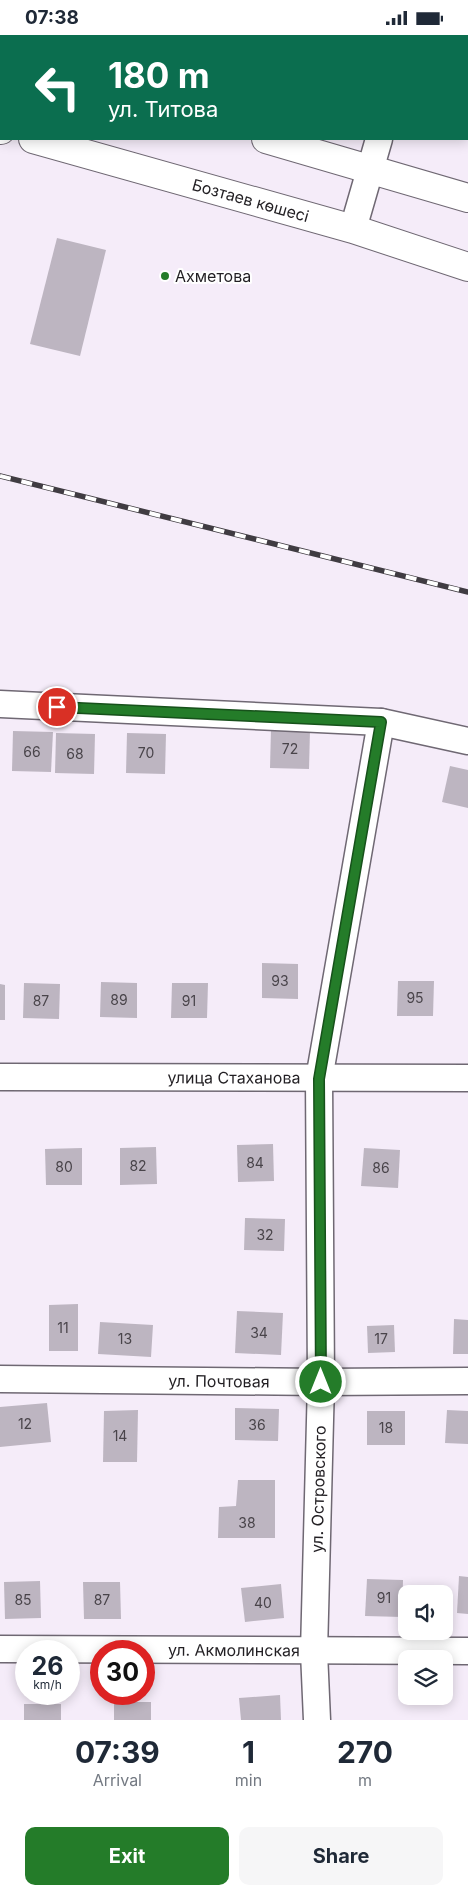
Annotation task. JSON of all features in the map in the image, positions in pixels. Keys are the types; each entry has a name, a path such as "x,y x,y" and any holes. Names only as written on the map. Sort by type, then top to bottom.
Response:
{"highway":[{"name":"Бозтаев көшесі","path":"37,140 353,229 468,267"},
{"path":"269,140 468,199"}],"street":[{"path":"353,229 379,140"},
{"path":"0,704 381,722 468,741"},
{"name":"ул. Островского","path":"317,1720 314,1651 321,1382 319,1079 381,722"},
{"name":"улица Стаханова","path":"0,1077 468,1078"},
{"name":"ул. Почтовая","path":"0,1379 321,1382 468,1381"},
{"name":"ул. Акмолинская","path":"0,1649 468,1651"}],"building":[{"path":"57,238 106,250 80,356 30,344"},
{"path":"271,729 310,730 309,769 270,768"},
{"path":"13,731 53,732 51,772 12,771"},
{"path":"56,733 95,734 94,774 55,773"},
{"path":"127,733 166,734 165,774 126,773"},
{"path":"450,766 468,770 468,808 442,802"},
{"path":"262,963 298,964 298,999 262,998"},
{"path":"398,981 434,981 433,1016 397,1016"},
{"path":"101,982 137,983 137,1018 100,1017"},
{"path":"24,983 60,984 59,1019 23,1018"},
{"path":"172,983 208,983 207,1018 171,1018"},
{"path":"0,984 5,985 5,1020 0,1020"},
{"path":"273,1144 274,1181 238,1182 237,1145"},
{"path":"156,1147 157,1184 120,1185 120,1148"},
{"path":"82,1148 82,1185 46,1185 45,1149"},
{"path":"364,1148 400,1150 398,1188 361,1186"},
{"path":"245,1218 285,1219 284,1251 244,1250"},
{"path":"78,1304 78,1351 49,1351 49,1305"},
{"path":"237,1311 283,1313 281,1355 235,1353"},
{"path":"454,1319 468,1320 468,1354 453,1354"},
{"path":"100,1322 153,1325 151,1357 98,1354"},
{"path":"394,1325 395,1352 368,1353 367,1326"},
{"path":"47,1403 51,1442 0,1447 0,1407"},
{"path":"235,1408 279,1409 278,1441 235,1440"},
{"path":"138,1410 137,1462 103,1462 104,1411"},
{"path":"447,1410 468,1411 468,1444 445,1443"},
{"path":"367,1411 405,1411 405,1445 367,1445"},
{"path":"238,1480 275,1480 275,1538 218,1538 219,1507 236,1506"},
{"path":"459,1576 468,1577 468,1614 457,1613"},
{"path":"367,1579 403,1580 403,1585 398,1585 398,1617 365,1616"},
{"path":"40,1581 41,1618 5,1619 4,1582"},
{"path":"83,1582 120,1582 121,1619 84,1619"},
{"path":"281,1584 284,1618 245,1622 241,1588"},
{"path":"280,1695 281,1720 241,1720 239,1698"},
{"path":"24,1705 61,1705 61,1720 24,1720"},
{"path":"114,1705 151,1705 151,1720 114,1720"}],"railway":[{"path":"0,476 468,592"}],"place":[{"name":"Ахметова","path":"165,276"}],"route":[{"path":"57,707 381,722 319,1079 321,1382"}]}
